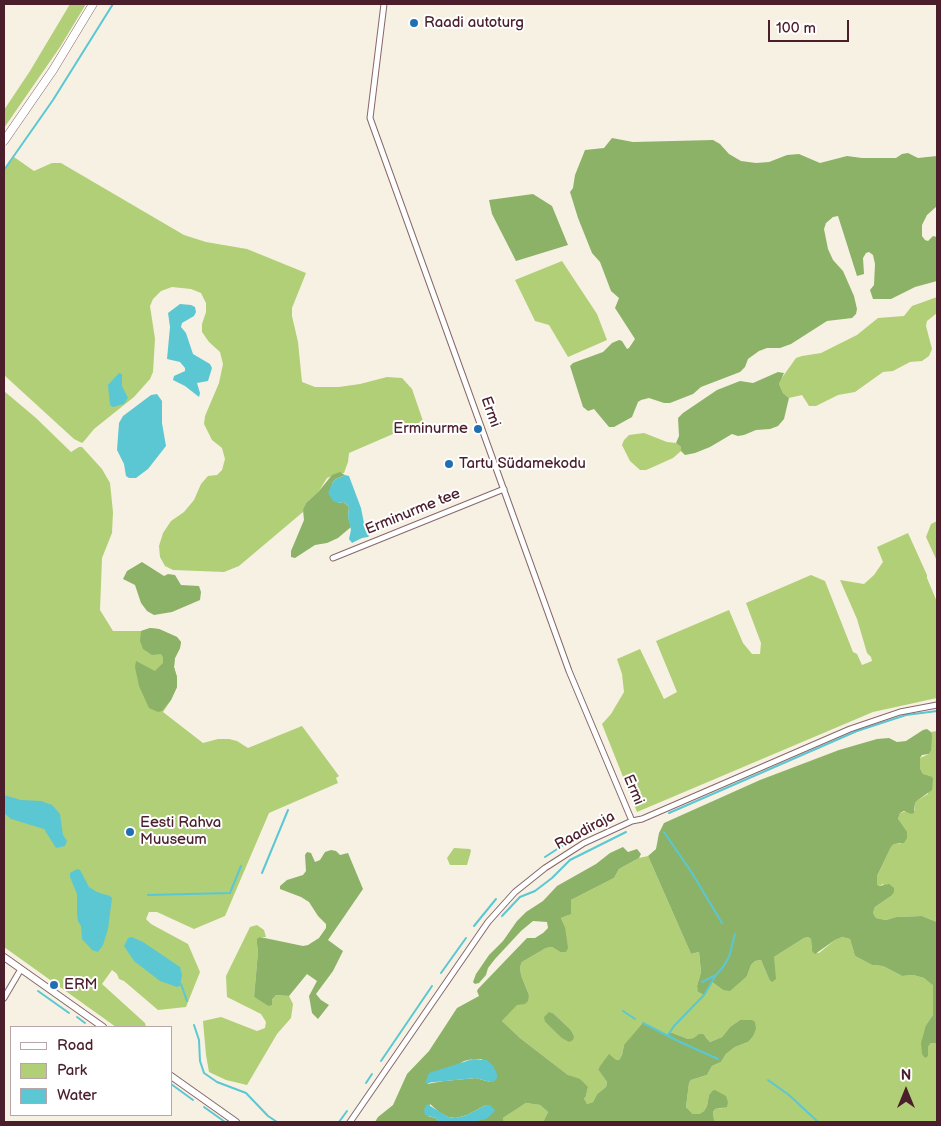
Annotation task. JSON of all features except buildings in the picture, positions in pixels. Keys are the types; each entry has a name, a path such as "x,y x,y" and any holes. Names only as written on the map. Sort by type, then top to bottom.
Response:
{"main road":[{"path":"4,141 53,70 93,4"}],"street":[{"name":"Ermi","path":"384,4 370,118 569,671 632,821"},
{"name":"Erminurme tee","path":"333,558 504,489"},
{"name":"Raadiraja","path":"350,1122 488,922 510,897 545,868 584,844 632,821 642,819 850,729 900,712 937,705"},
{"path":"4,957 102,1026"},
{"path":"4,998 21,969"},
{"path":"172,1077 236,1122"}],"green space":[{"path":"70,4 86,4 60,47 4,128 4,110"},
{"path":"612,138 633,142 713,140 720,144 729,154 741,161 756,163 769,162 787,155 799,154 820,163 847,156 896,158 908,153 918,158 937,156 937,206 927,215 922,225 922,236 928,241 933,236 937,237 937,281 915,287 891,299 873,299 870,290 874,285 875,264 873,255 869,252 866,253 863,258 864,274 857,276 838,216 833,217 826,223 824,229 828,249 833,260 843,271 854,296 857,309 856,314 852,318 827,321 791,344 780,348 767,348 759,351 748,359 745,367 740,372 701,387 693,394 670,403 649,398 641,400 638,402 632,417 614,427 609,427 594,409 588,411 583,407 570,366 573,363 603,352 612,343 619,340 622,341 627,349 635,339 615,308 619,298 611,291 600,262 592,253 570,192 585,150 604,148"},
{"path":"14,157 34,171 52,163 61,163 184,235 206,242 247,249 306,273 292,308 302,382 315,387 339,387 387,377 402,378 412,389 423,421 349,453 344,473 327,478 319,491 306,503 303,512 239,566 224,572 173,570 165,566 160,557 159,546 163,533 171,521 184,512 194,500 201,484 208,476 217,475 222,470 225,459 222,448 212,440 204,424 205,416 219,383 223,364 220,352 202,332 206,303 201,293 191,289 172,287 161,291 153,299 150,306 155,339 153,372 150,379 134,397 94,429 82,443 74,439 4,375 4,170"},
{"path":"533,194 552,206 568,245 516,261 492,214 489,200"},
{"path":"562,261 597,314 607,340 568,357 549,325 535,321 515,280"},
{"path":"937,297 937,313 927,321 926,326 932,349 929,356 922,361 910,362 893,371 883,372 855,392 838,395 816,406 809,406 802,395 789,398 783,393 779,384 796,358 821,353 857,335 878,318 904,316 912,306"},
{"path":"778,372 784,373 779,384 783,393 789,398 784,419 778,426 770,429 756,430 744,435 732,434 710,447 695,453 685,455 681,451 681,447 676,443 679,436 678,418 683,413 717,390 740,381 753,383"},
{"path":"4,391 36,418 71,452 82,447 102,469 110,483 113,512 112,533 102,558 100,610 113,631 159,629 177,637 181,642 174,667 177,687 163,712 203,743 218,739 229,739 237,741 248,748 302,726 339,776 336,778 338,783 269,813 225,916 194,929 157,912 149,912 146,919 151,924 188,944 200,972 186,1007 158,1010 124,981 119,979 112,970 102,984 145,1023 146,1026 115,1026 4,947"},
{"path":"644,433 667,442 676,443 681,447 681,451 673,458 646,470 640,470 630,461 622,445 629,435"},
{"path":"340,472 345,475 332,483 338,503 344,502 349,507 348,517 351,527 338,538 327,543 315,545 295,558 291,557 291,551 304,520 303,510 306,503 332,475"},
{"path":"937,521 937,561 926,537 931,524"},
{"path":"908,533 937,602 937,698 873,712 637,812 602,724 611,714 624,692 622,674 617,659 640,649 664,699 677,692 656,641 729,610 743,643 752,654 760,654 761,643 746,603 811,575 825,581 853,652 857,654 862,665 872,661 867,653 857,619 840,580 864,584 874,575 883,562 877,547"},
{"path":"142,562 164,576 168,574 175,575 181,585 199,586 201,592 200,600 172,612 154,615 147,611 141,603 135,585 123,579 127,571"},
{"path":"150,628 159,629 177,637 181,642 174,667 177,687 171,700 162,711 158,712 149,708 139,686 135,667 136,661 155,671 163,663 161,654 152,655 143,649 140,641 141,631"},
{"path":"927,729 931,732 932,736 931,751 920,758 920,768 923,774 932,777 932,790 915,803 914,813 911,814 904,811 900,813 898,819 907,832 907,838 904,843 894,844 891,847 877,876 877,884 879,886 889,884 894,888 894,892 875,907 873,913 876,918 886,920 896,917 922,916 937,922 937,1043 931,1043 928,1047 928,1056 925,1058 922,1054 921,1043 926,1025 933,1015 933,985 924,978 913,975 902,976 883,966 872,965 855,956 850,939 842,937 835,940 815,954 812,951 811,939 808,937 804,938 774,957 776,979 772,982 761,960 755,961 751,965 747,976 730,991 723,990 712,982 704,995 698,992 697,986 701,972 699,952 691,954 648,856 656,849 659,833 664,823 760,780 839,750 877,739 889,738 897,742 906,741"},
{"path":"937,731 937,922 922,916 896,917 886,920 876,918 873,913 875,907 891,896 883,884 879,886 877,884 877,876 891,847 894,844 901,844 898,819 900,813 907,811 911,814 915,810 915,803 928,794 928,777 923,774 920,768 920,758 931,751 931,732"},
{"path":"623,847 628,852 637,849 641,854 639,858 619,869 614,878 571,900 571,914 561,918 565,927 568,948 566,952 560,952 552,947 546,948 522,962 520,967 521,975 529,995 528,1001 525,1004 517,1005 502,1021 520,1038 568,1075 580,1079 588,1087 584,1099 587,1104 593,1102 597,1094 606,1087 607,1082 598,1069 609,1054 616,1060 619,1060 624,1045 643,1023 667,1036 670,1032 688,1039 703,1034 710,1042 722,1037 730,1027 740,1020 752,1020 755,1022 756,1029 748,1042 735,1047 726,1054 721,1062 712,1066 707,1075 691,1080 689,1083 686,1107 693,1114 699,1114 704,1111 712,1091 715,1090 726,1096 727,1107 715,1109 713,1112 714,1120 717,1122 543,1122 548,1112 540,1105 526,1103 503,1118 504,1122 470,1122 477,1121 486,1105 467,1115 456,1118 448,1117 430,1104 428,1116 436,1118 439,1122 375,1122 378,1117 393,1105 407,1074 429,1051 457,1008 479,996 478,989 527,938 535,938 548,928 547,922 533,921 495,959 479,983 475,984 473,982 476,974 517,921 526,912 543,901 557,886 596,864 610,853","holes":["482,1059 490,1082 476,1078 427,1084 464,1061"]},
{"path":"454,848 470,849 467,865 450,865 447,858"},
{"path":"336,851 340,855 348,853 363,889 328,940 343,951 333,971 316,994 329,1005 318,1019 312,1013 309,996 317,981 307,974 289,996 276,995 272,1000 272,1005 268,1006 254,997 258,952 257,939 260,937 303,946 319,938 326,928 326,924 309,902 280,889 280,886 287,880 303,875 306,871 305,855 307,852 311,853 315,862 320,860 325,852"},
{"path":"648,856 691,954 699,952 701,972 697,986 699,993 704,994 712,982 723,990 747,976 751,965 755,961 761,960 769,979 774,957 808,937 811,939 812,951 819,953 835,940 842,937 850,939 855,956 872,965 883,966 902,976 913,975 932,982 934,985 935,1007 933,1015 926,1025 928,1056 928,1047 931,1043 937,1043 937,1122 717,1122 714,1120 713,1112 715,1109 723,1108 712,1091 704,1111 699,1114 693,1114 686,1107 689,1083 691,1080 707,1075 712,1066 721,1062 726,1054 735,1047 748,1042 755,1023 751,1020 740,1020 730,1027 722,1037 710,1042 706,1037 688,1039 670,1032 667,1036 624,1045 619,1060 598,1068 607,1082 606,1087 597,1094 593,1102 585,1103 584,1099 588,1087 568,1075 520,1038 502,1021 517,1004 525,1004 529,995 521,975 520,967 522,962 546,948 552,947 560,952 565,927 561,918 568,915 571,900 614,878 619,869 639,858","holes":["554,1014 571,1030 574,1036 553,1029 545,1022"]},
{"path":"257,925 264,930 266,937 260,937 257,944 254,997 268,1006 276,995 289,996 293,1004 291,1018 277,1034 247,1085 226,1080 209,1072 203,1021 221,1017 257,1031 265,1028 266,1022 261,1014 227,997 226,976 250,927"},
{"path":"549,1012 554,1014 571,1030 574,1036 573,1040 569,1042 562,1038 545,1022 544,1017"},
{"path":"526,1103 540,1105 548,1112 543,1122 504,1122 503,1118"}],"water":[{"path":"180,304 195,307 196,312 194,316 182,323 181,327 186,333 193,354 210,364 212,368 208,381 197,383 200,393 199,397 185,386 173,380 174,376 185,371 185,368 180,362 167,359 170,327 168,313"},
{"path":"119,373 122,374 122,386 128,398 124,404 113,407 110,405 108,385"},
{"path":"157,394 162,401 162,423 166,446 148,469 136,478 129,478 126,476 124,464 117,450 119,423 123,416 151,395"},
{"path":"345,475 349,476 361,508 364,523 372,533 368,537 352,543 349,539 351,530 348,517 349,507 344,502 338,503 333,501 328,493 332,483"},
{"path":"4,795 21,800 41,801 52,805 60,814 63,835 67,841 65,846 56,848 44,829 11,819 4,813"},
{"path":"77,869 80,870 89,887 112,898 108,929 103,945 98,952 92,950 82,939 81,926 77,914 77,894 70,877 70,873"},
{"path":"132,937 143,942 180,967 182,975 180,986 177,987 160,981 134,961 124,946 128,938"},
{"path":"473,1059 487,1060 493,1066 497,1078 493,1082 476,1078 425,1083 429,1073"},
{"path":"427,1104 448,1117 456,1118 467,1115 486,1105 490,1105 495,1110 486,1119 477,1121 439,1122 436,1118 425,1115 424,1110"}],"waterway":[{"path":"4,170 53,100 113,4"},
{"path":"669,813 857,731 906,715 937,711"},
{"path":"262,873 288,810"},
{"path":"545,857 568,842 609,822"},
{"path":"502,916 520,897 535,891 552,878 570,860 626,832"},
{"path":"664,832 692,873 722,923"},
{"path":"148,895 230,893 241,866"},
{"path":"474,926 496,899"},
{"path":"702,982 716,975 723,967 729,957 735,934"},
{"path":"441,973 466,938"},
{"path":"668,1035 674,1026 704,995 716,975"},
{"path":"181,984 187,1001"},
{"path":"381,1061 432,986"},
{"path":"38,991 69,1013"},
{"path":"623,1011 635,1019"},
{"path":"77,1017 85,1023"},
{"path":"643,1023 718,1059"},
{"path":"194,1025 199,1040 200,1061 204,1073 217,1082 246,1093 268,1116 277,1122"},
{"path":"366,1083 372,1074"},
{"path":"768,1080 789,1095 818,1122"},
{"path":"172,1085 193,1100"},
{"path":"204,1107 225,1122"},
{"path":"339,1122 347,1111"}],"place":[{"name":"Raadi autoturg","path":"414,23"},
{"name":"Erminurme","path":"478,429"},
{"name":"Tartu Südamekodu","path":"449,464"},
{"name":"Eesti Rahva Muuseum","path":"130,832"},
{"name":"ERM","path":"54,985"}]}
